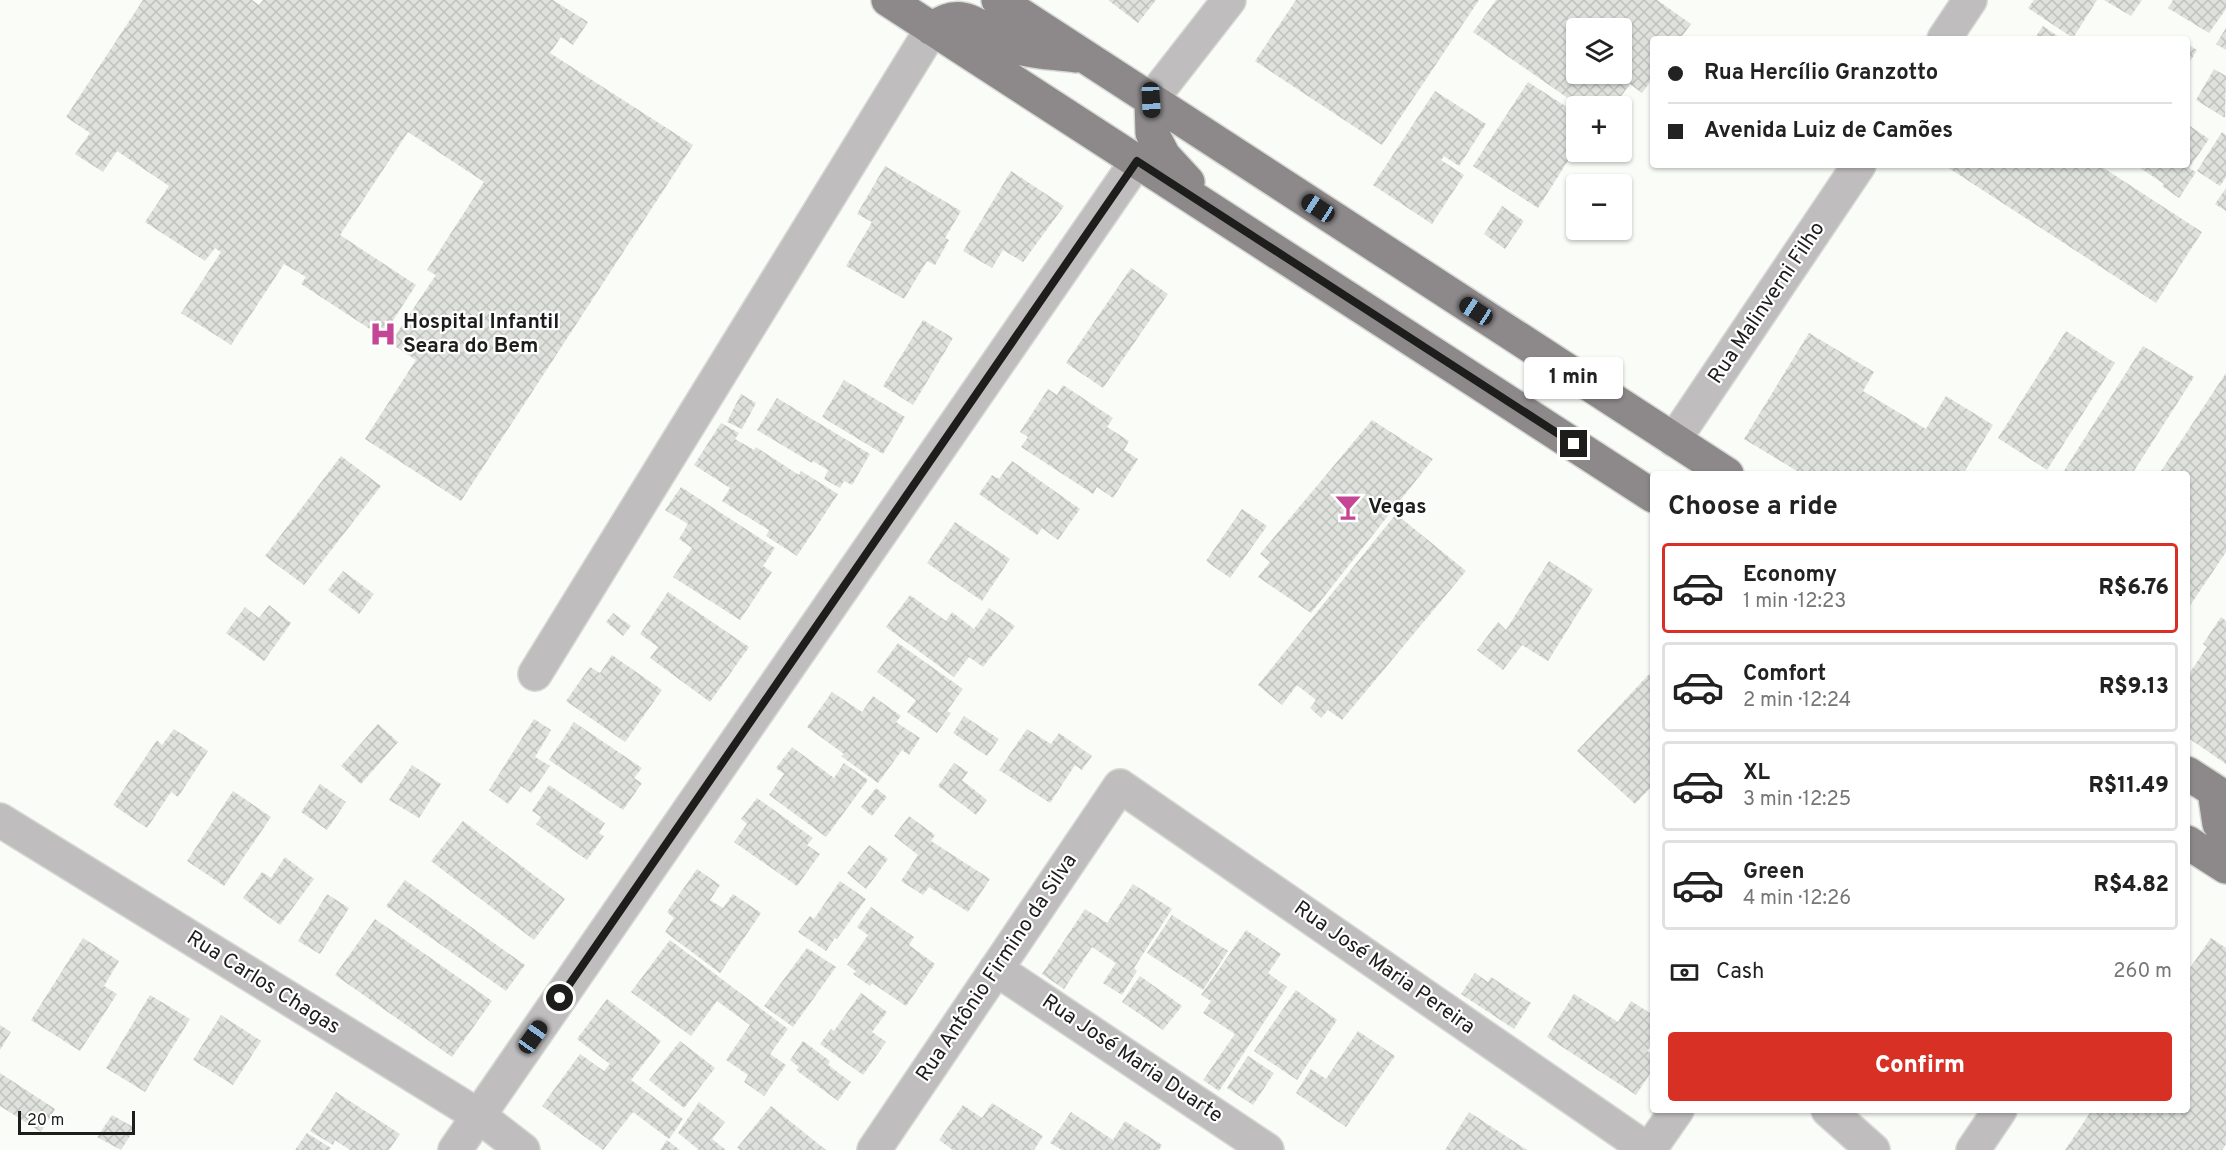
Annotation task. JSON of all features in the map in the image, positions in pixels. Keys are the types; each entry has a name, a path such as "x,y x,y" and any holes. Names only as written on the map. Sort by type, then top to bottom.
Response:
{"main road":[{"path":"888,0 1650,494"},
{"path":"998,0 1722,471"},
{"path":"932,29 942,21 955,17 970,21 1015,47 1087,58"},
{"path":"1151,100 1152,133 1164,156 1187,181 1292,249 1396,329"},
{"path":"2190,775 2220,794 2219,824 2226,832"},
{"path":"2190,844 2226,867"}],"street":[{"path":"1151,100 1229,0"},
{"path":"1946,36 1970,0"},
{"path":"535,674 932,29"},
{"path":"455,1150 1137,161"},
{"name":"Rua Malinverni Filho","path":"1674,440 1857,168"},
{"name":"Rua Antônio Firmino da Silva","path":"873,1150 1120,786"},
{"name":"Rua José Maria Pereira","path":"1120,786 1649,1150"},
{"name":"Rua Carlos Chagas","path":"0,820 479,1116 523,1150"},
{"name":"Rua José Maria Duarte","path":"996,969 1267,1150"},
{"path":"1649,1150 1675,1113"},
{"path":"1831,1113 1873,1150"},
{"path":"1973,1150 1998,1113"}],"building":[{"path":"143,0 252,0 259,5 263,0 553,0 588,22 573,45 561,37 550,53 693,145 461,501 365,439 416,360 390,343 436,275 427,270 484,182 408,132 340,235 416,285 382,337 301,284 306,277 284,264 231,345 181,313 221,252 215,248 205,261 145,222 169,186 117,151 103,172 75,154 90,133 66,117"},
{"path":"1108,0 1156,0 1138,23"},
{"path":"1296,0 1479,0 1382,145 1255,61"},
{"path":"1496,0 1657,0 1691,24 1682,36 1650,36 1650,82 1642,93 1630,84 1621,96 1566,97 1473,32"},
{"path":"2034,0 2097,0 2074,36 2070,36 2028,8"},
{"path":"2104,0 2142,0 2131,16"},
{"path":"2173,0 2226,0 2226,9 2209,33 2168,8"},
{"path":"2043,26 2058,36 2036,36"},
{"path":"2226,28 2226,50 2216,44"},
{"path":"2190,46 2197,50 2190,61"},
{"path":"2214,69 2226,76 2225,118 2196,100"},
{"path":"1528,82 1566,107 1567,162 1538,208 1473,166"},
{"path":"1435,91 1486,124 1459,166 1444,156 1441,160 1464,175 1432,224 1373,185"},
{"path":"2190,126 2209,139 2190,167"},
{"path":"2222,132 2226,135 2226,177 2220,186 2197,171"},
{"path":"885,166 961,211 945,238 949,240 935,265 927,261 904,299 846,266 872,222 857,214"},
{"path":"1949,168 2104,168 2202,232 2156,303"},
{"path":"2140,168 2189,168 2196,172 2179,198 2162,186 2164,184"},
{"path":"1011,171 1064,206 1023,262 1003,250 992,268 963,251"},
{"path":"2226,188 2226,211 2215,204"},
{"path":"1502,206 1524,221 1505,249 1484,234"},
{"path":"1131,268 1168,294 1103,388 1066,363"},
{"path":"923,320 953,338 913,405 883,386"},
{"path":"2066,331 2115,363 2047,470 1998,438"},
{"path":"1809,333 1874,372 1863,391 1926,429 1946,396 1993,425 1965,471 1797,471 1744,439"},
{"path":"2143,346 2194,377 2134,471 2064,471"},
{"path":"2226,373 2226,552 2190,606 2190,471 2161,471"},
{"path":"844,380 905,417 883,454 822,417"},
{"path":"1063,385 1113,418 1107,427 1129,441 1124,450 1138,459 1113,498 1097,487 1093,494 1021,447 1028,437 1020,432 1048,389 1057,395"},
{"path":"741,394 756,403 742,429 727,422"},
{"path":"777,398 870,454 852,485 844,481 840,488 824,479 828,470 757,430"},
{"name":"Vegas","path":"1372,420 1433,459 1311,613 1258,577 1270,562 1260,554"},
{"path":"721,423 739,433 735,439 754,450 756,447 799,475 801,471 838,494 797,556 766,536 769,530 722,501 730,488 694,465"},
{"path":"341,456 381,486 304,585 265,556"},
{"path":"1012,461 1080,509 1058,540 1042,528 1037,535 979,494 992,475 999,479"},
{"path":"681,487 775,548 763,566 772,572 740,620 673,577 692,548 679,539 688,524 665,510"},
{"path":"1242,509 1267,526 1230,578 1206,561"},
{"path":"1396,514 1466,571 1342,720 1328,710 1321,718 1310,708 1316,700 1297,685 1282,705 1258,685"},
{"path":"955,522 1010,559 982,601 927,563"},
{"path":"1549,561 1593,589 1548,661 1522,645 1503,670 1477,650 1498,622 1506,630"},
{"path":"343,571 374,594 359,614 328,590"},
{"path":"668,592 749,647 710,702 650,658 658,647 640,634"},
{"path":"910,595 946,621 952,612 974,629 989,608 1015,626 983,667 969,657 954,677 886,627"},
{"path":"269,605 291,623 264,661 226,633 245,607 259,618"},
{"path":"613,613 631,626 623,636 606,622"},
{"path":"2221,617 2226,621 2226,764 2190,739 2190,672 2207,647 2203,644"},
{"path":"898,643 963,689 947,711 951,713 937,733 907,712 916,700 877,672"},
{"path":"612,655 662,690 625,742 566,701 590,667 600,673"},
{"path":"1650,673 1650,788 1635,804 1577,751"},
{"path":"832,692 862,712 873,696 901,716 896,722 920,738 909,755 902,750 878,783 807,727"},
{"path":"964,716 999,739 987,756 953,733"},
{"path":"534,719 551,730 535,757 550,766 531,793 521,786 508,804 489,790"},
{"path":"574,722 642,768 634,778 642,783 623,810 549,760"},
{"path":"378,724 398,742 361,784 341,766"},
{"path":"174,729 208,751 178,797 171,792 147,828 113,805 157,740 162,745"},
{"path":"1027,729 1051,744 1059,733 1092,756 1082,770 1075,765 1050,803 999,770"},
{"path":"792,747 834,778 844,763 868,780 826,837 769,795 784,774 776,768"},
{"path":"954,763 968,772 962,780 987,800 976,815 938,786"},
{"path":"412,765 441,784 419,818 389,800"},
{"path":"320,784 346,802 327,830 301,812"},
{"path":"549,785 605,823 599,833 604,836 587,860 536,824 541,817 532,811"},
{"path":"876,788 887,797 872,816 861,807"},
{"path":"233,791 271,817 224,886 187,861"},
{"path":"757,798 813,838 807,845 820,854 797,886 734,842 747,824 741,819"},
{"path":"909,816 935,835 931,841 990,879 968,912 929,887 923,895 901,881 918,855 894,836"},
{"path":"463,821 565,899 534,940 431,861"},
{"path":"869,845 888,859 866,889 847,873"},
{"path":"285,857 314,879 280,925 243,898 262,872 271,878"},
{"path":"697,869 720,885 710,900 723,908 733,894 761,913 720,973 665,932 674,918 667,912"},
{"path":"405,880 525,965 506,991 386,906"},
{"path":"840,881 866,899 826,951 798,932 810,916 814,919"},
{"path":"1133,884 1172,909 1134,968 1137,971 1122,995 1103,983 1116,963 1092,947 1064,989 1042,974 1085,909 1107,923"},
{"path":"327,894 349,908 320,954 298,941"},
{"path":"871,907 914,937 909,945 935,964 906,1006 872,983 870,986 853,974 856,971 847,965 868,935 857,927"},
{"path":"1172,915 1228,951 1203,990 1147,953"},
{"path":"375,919 492,1001 452,1057 335,975"},
{"path":"1246,930 1281,954 1268,973 1287,987 1219,1091 1203,1080 1235,1034 1203,1013 1211,1001 1201,995"},
{"path":"83,938 119,961 104,986 117,994 80,1051 31,1020"},
{"path":"2211,938 2226,948 2226,1144 2222,1150 2065,1150 2090,1113 2190,1113 2190,968"},
{"path":"670,940 788,1029 770,1054 786,1065 764,1096 744,1082 748,1075 726,1060 750,1025 717,1001 691,1036 631,992"},
{"path":"807,948 836,967 793,1027 764,1006"},
{"path":"1475,973 1488,982 1491,977 1531,1003 1514,1029 1461,994"},
{"path":"1140,976 1182,1006 1163,1030 1122,1002"},
{"path":"1296,990 1337,1020 1297,1080 1254,1051"},
{"path":"861,993 887,1012 872,1032 886,1042 863,1075 820,1044 831,1029 834,1031"},
{"path":"1574,994 1618,1022 1631,1001 1650,1013 1650,1046 1647,1051 1650,1053 1650,1074 1636,1095 1547,1037"},
{"path":"150,995 190,1019 145,1092 106,1068"},
{"path":"607,999 661,1041 631,1080 683,1119 669,1139 633,1112 603,1150 542,1106 580,1054 604,1071 610,1064 577,1039"},
{"path":"221,1015 261,1041 233,1085 193,1060"},
{"path":"0,1025 11,1032 0,1050"},
{"path":"1358,1031 1395,1056 1346,1127 1296,1093 1311,1069 1326,1079"},
{"path":"680,1041 715,1068 684,1108 649,1080"},
{"path":"803,1041 830,1061 828,1065 851,1082 838,1101 796,1070 799,1067 790,1060"},
{"path":"1248,1056 1274,1073 1253,1105 1227,1088"},
{"path":"0,1073 55,1109 41,1132 0,1106"},
{"path":"336,1092 400,1134 389,1150 350,1150 335,1140 333,1145 310,1131"},
{"path":"699,1102 725,1122 712,1139 726,1150 699,1150 678,1133"},
{"path":"992,1103 1043,1136 1034,1150 953,1150 939,1140 963,1105 982,1118"},
{"path":"771,1106 826,1150 740,1150 737,1148"},
{"path":"1071,1112 1113,1140 1125,1121 1162,1145 1159,1150 1062,1150 1050,1143"},
{"path":"1469,1112 1527,1150 1445,1150"},
{"path":"112,1115 135,1128 121,1150 97,1137"},
{"path":"307,1133 331,1148 329,1150 295,1150"},
{"path":"667,1140 680,1150 660,1150"}],"place":[{"name":"Hospital Infantil Seara do Bem","path":"383,334"},
{"name":"Vegas","path":"1348,507"}],"route":[{"path":"560,998 1137,161 1574,444"}]}
